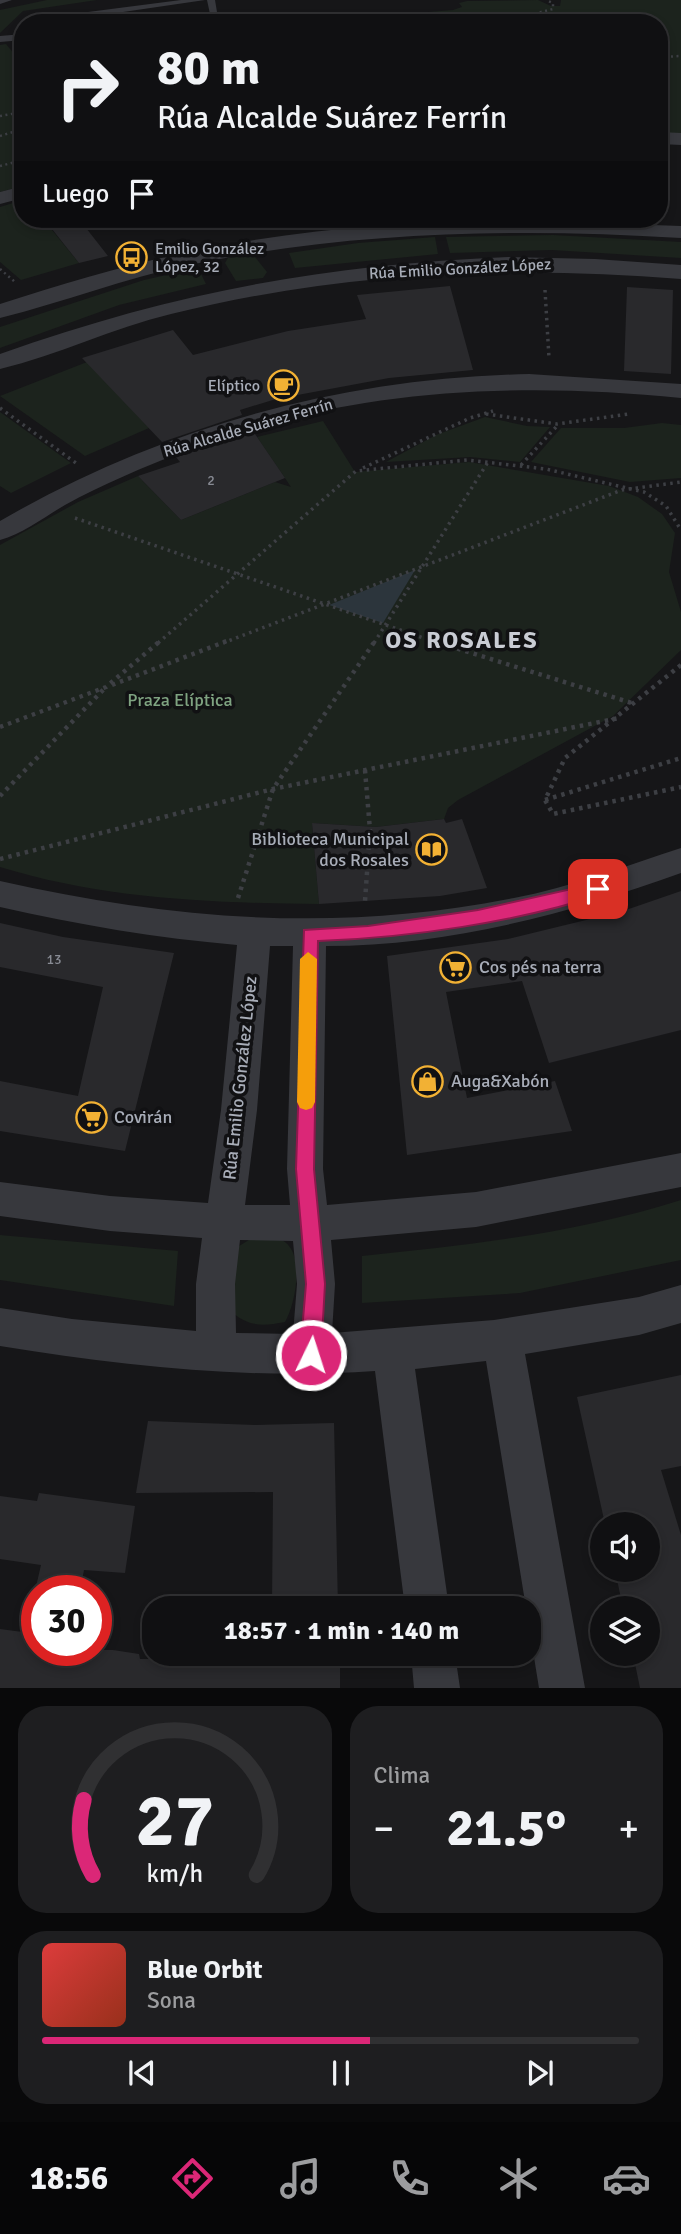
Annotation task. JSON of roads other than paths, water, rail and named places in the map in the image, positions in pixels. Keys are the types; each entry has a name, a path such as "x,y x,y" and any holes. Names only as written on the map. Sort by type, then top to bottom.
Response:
{"street":[{"path":"0,311 136,271 213,253 380,228"},
{"path":"596,228 681,232"},
{"path":"249,247 262,253 281,283"},
{"path":"213,253 218,275 227,285 239,291"},
{"name":"Rúa Emilio González López","path":"0,362 132,317 281,283 385,272 494,265 601,266 681,272"},
{"name":"Rúa Alcalde Suárez Ferrín","path":"0,532 95,478 175,446 304,408 393,392 492,382 551,382 681,391"},
{"path":"0,894 69,912 202,931 310,935 368,933 478,917 598,889 681,860"},
{"name":"Rúa Emilio González López","path":"219,1354 214,1326 221,1222 232,1169 255,933"},
{"path":"310,935 305,1169 316,1284 311,1355"},
{"path":"0,1199 77,1212 221,1222 308,1222 444,1214 542,1200 681,1170"},
{"path":"0,1327 67,1339 219,1354 393,1353 503,1340 681,1304"},
{"path":"503,1340 562,1688"},
{"path":"393,1353 425,1596"},
{"path":"434,1666 437,1688"}],"lane":[{"path":"0,1 8,0"},
{"path":"98,14 201,0"}],"place":[{"name":"Emilio González López, 32","path":"132,258"},
{"name":"Elíptico","path":"283,386"},
{"name":"Biblioteca Municipal dos Rosales","path":"432,849"},
{"name":"Cos pés na terra","path":"456,967"},
{"name":"Auga&Xabón","path":"428,1081"},
{"name":"Covirán","path":"91,1117"}],"district":[{"name":"OS ROSALES","path":"462,640"}],"park label":[{"name":"Praza Elíptica","path":"180,700"}]}
